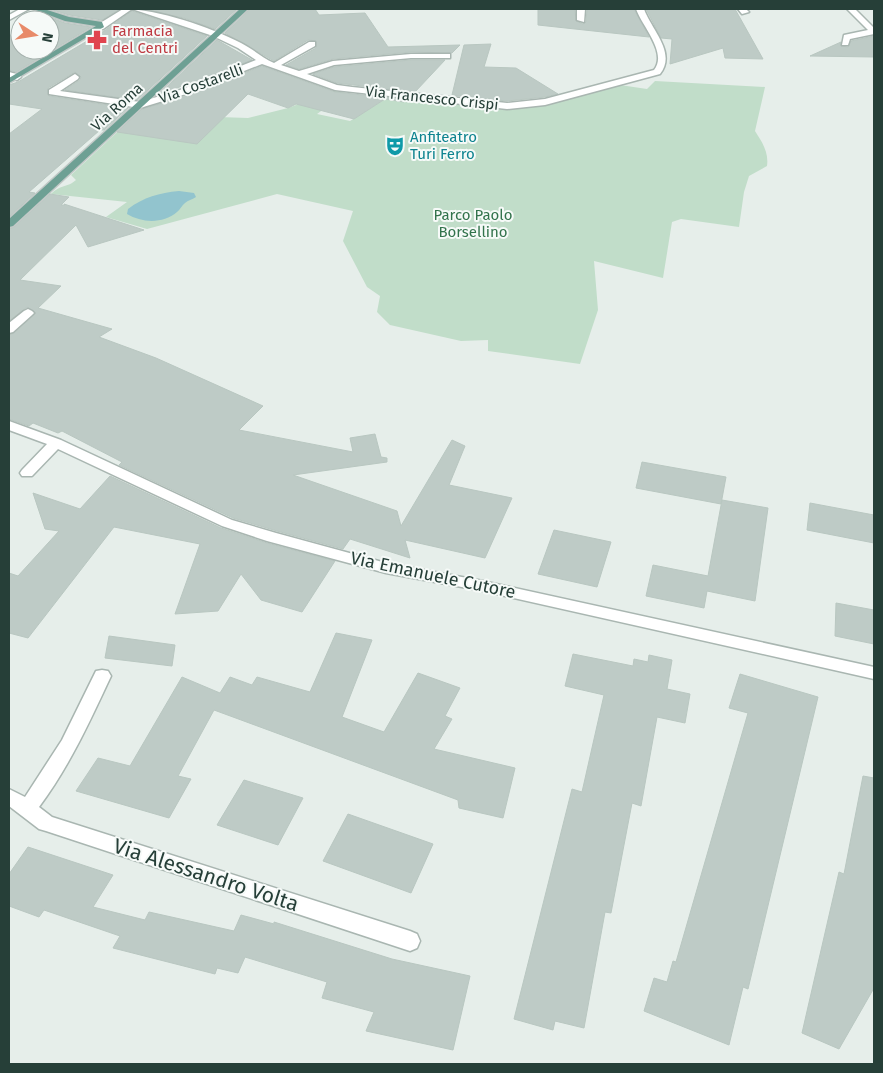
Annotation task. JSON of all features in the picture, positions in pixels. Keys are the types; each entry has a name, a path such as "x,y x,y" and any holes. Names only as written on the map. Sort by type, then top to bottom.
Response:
{"main road":[{"path":"11,78 100,27 99,24 68,19 37,9"},
{"name":"Via Roma","path":"11,220 244,9"}],"street":[{"path":"9,18 25,9"},
{"path":"100,27 128,9"},
{"name":"Via Francesco Crispi","path":"135,9 216,34 241,46 262,61 334,87 497,106 546,102 657,72 661,67 662,49 658,39 642,18 640,9"},
{"path":"580,20 582,9"},
{"path":"851,9 874,31"},
{"path":"845,43 847,37 874,31"},
{"path":"274,66 312,44"},
{"path":"299,74 333,63 411,56 447,56"},
{"name":"Via Costarelli","path":"140,105 217,80 262,61"},
{"path":"75,77 52,92 140,105"},
{"path":"151,94 163,98"},
{"path":"9,329 28,313"},
{"name":"Via Emanuele Cutore","path":"9,425 56,443 227,523 272,537 386,568 478,585 874,673"},
{"path":"26,473 56,443"},
{"path":"27,808 44,786 79,728 102,676"},
{"name":"Via Alessandro Volta","path":"9,797 46,823 410,940"}],"green space":[{"name":"Parco Paolo Borsellino","path":"655,81 765,87 755,131 766,152 767,166 749,176 744,192 739,227 681,219 672,222 663,278 594,261 598,310 580,364 488,351 488,340 461,341 390,325 377,312 380,296 367,287 343,241 353,211 277,194 147,229 106,217 127,202 51,194 76,180 71,175 141,110 174,99 219,117 248,118 288,108 334,91 346,93 317,114 350,121 390,96 407,100 408,98 425,100 427,103 435,104 441,102 505,110 548,105 620,85 647,89"}],"water":[{"path":"179,191 194,193 196,197 186,202 177,212 165,219 152,221 139,219 127,214 128,209 146,199 158,194"}],"building":[{"path":"120,9 102,20 69,15 60,12 60,10 53,10"},
{"path":"142,9 237,9 215,29 184,18"},
{"path":"250,9 315,9 319,15 365,13 388,47 460,45 452,53 411,52 333,59 299,69 286,65 316,48 316,41 308,40 274,61 225,33"},
{"path":"538,9 575,9 576,21 583,24 586,22 587,9 634,9 649,37 538,25"},
{"path":"646,9 735,9 763,59 725,58 723,48 670,64 672,39 661,38"},
{"path":"132,11 207,36 137,100 65,90 80,80 81,77 75,72 48,88 49,96 128,108 29,192 35,193 9,217 9,134 42,109 9,104 9,85 18,82 55,60 60,60 60,57 104,31"},
{"path":"60,21 91,27 60,46"},
{"path":"9,36 10,60 36,60 16,72 9,70"},
{"path":"874,36 874,57 810,56 841,42 841,46 848,47 851,41"},
{"path":"217,40 252,60 158,95"},
{"path":"491,44 484,67 516,68 558,94 507,101 452,95 464,45"},
{"path":"411,60 445,60 415,92 337,83 313,74 334,67"},
{"path":"262,66 335,92 407,100 404,102 385,99 354,119 296,104 288,108 248,94 197,144 117,132 142,109 187,96"},
{"path":"50,194 69,197 61,205 64,204 144,230 88,247 76,225 20,280 61,286 38,308 112,329 99,337 156,358 263,406 239,430 353,452 350,438 375,434 381,457 387,458 387,462 293,475 397,511 401,526 452,440 465,446 449,485 512,498 485,558 405,540 410,558 350,539 343,549 277,531 233,518 119,465 122,462 62,431 58,433 33,423 29,426 9,419 9,335 14,333 36,313 27,307 9,321 9,229 14,227"},
{"path":"642,462 726,477 721,504 636,488"},
{"path":"110,476 221,528 267,543 335,561 302,612 261,600 241,574 218,611 175,614 200,544 114,527 28,638 9,633 9,573 18,576 59,531 45,529 33,493 80,509"},
{"path":"722,500 768,508 755,601 707,591 704,608 646,596 653,565 708,576"},
{"path":"810,503 874,515 874,543 807,530"},
{"path":"554,530 611,542 597,587 538,574"},
{"path":"836,603 874,610 874,644 835,636"},
{"path":"336,633 372,640 342,717 384,732 418,673 460,688 445,716 452,719 434,749 515,768 503,818 459,808 458,800 214,710 178,776 191,779 169,818 76,791 98,758 130,766 182,677 220,693 230,677 252,685 257,677 310,692"},
{"path":"109,636 175,645 172,666 105,658"},
{"path":"573,654 633,666 634,659 648,662 649,655 672,660 667,689 690,694 685,723 657,717 641,806 632,803 611,913 605,912 584,1028 555,1021 553,1030 514,1019 572,789 582,792 604,695 565,686"},
{"path":"740,674 818,697 748,989 743,987 729,1045 644,1011 654,978 667,982 673,961 676,962 748,713 729,708"},
{"path":"863,776 874,778 874,988 839,1049 802,1033 839,872 844,874"},
{"path":"244,780 303,798 278,845 217,825"},
{"path":"348,814 433,844 411,893 323,861"},
{"path":"28,847 113,875 93,907 145,920 149,912 234,931 241,915 274,924 274,922 392,959 470,976 453,1050 366,1031 374,1012 322,998 327,982 245,957 238,973 217,968 215,974 113,948 120,936 44,910 39,917 9,906 9,874"}],"place":[{"name":"Farmacia del Centri","path":"97,40"},
{"name":"Anfiteatro Turi Ferro","path":"395,146"}]}
